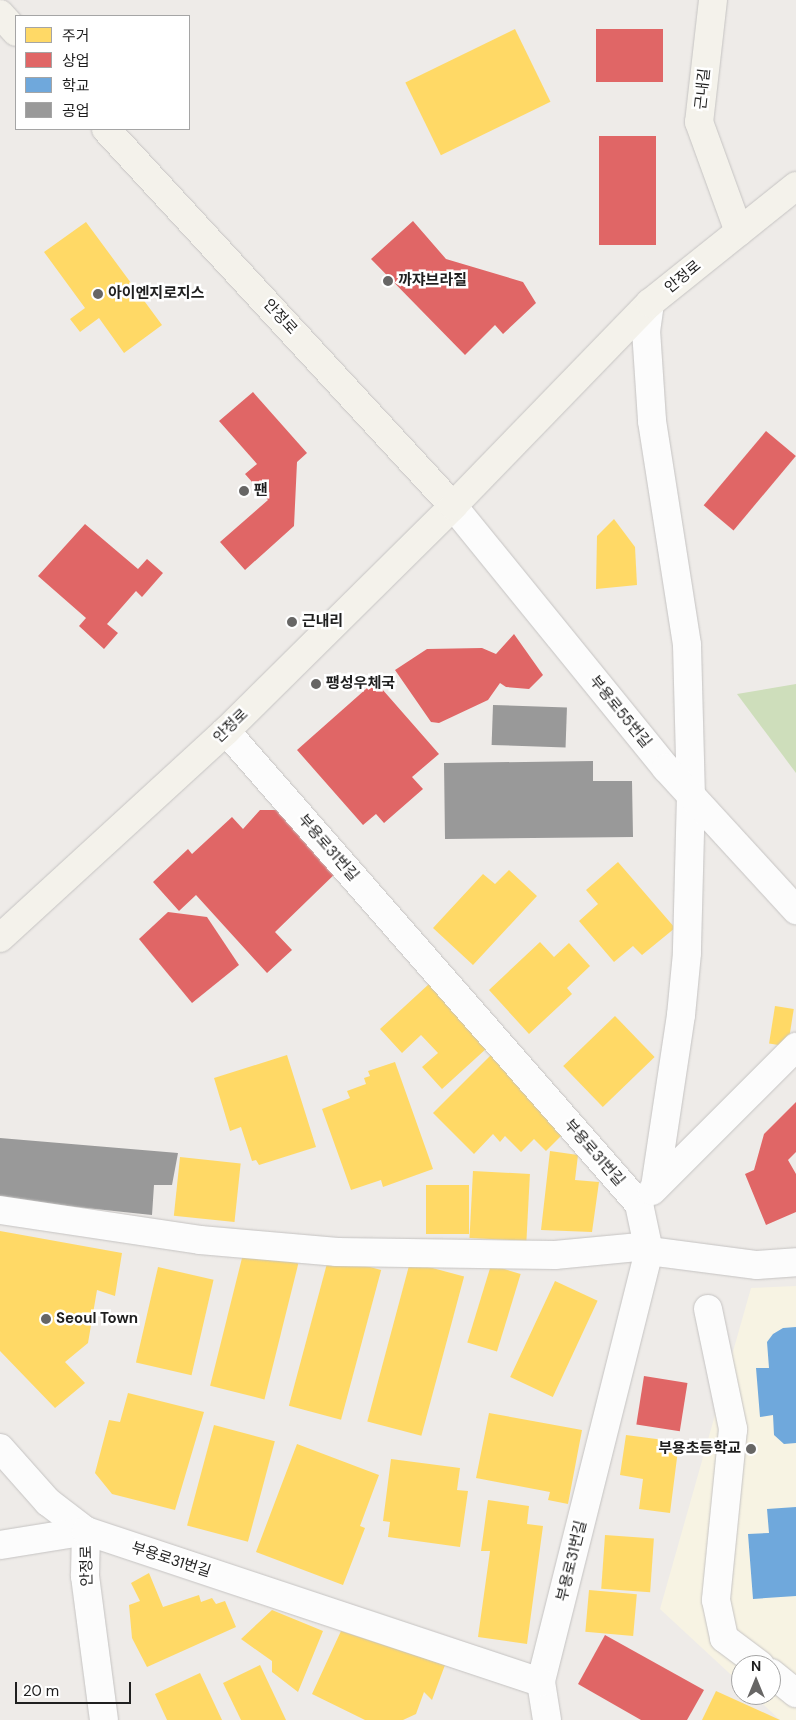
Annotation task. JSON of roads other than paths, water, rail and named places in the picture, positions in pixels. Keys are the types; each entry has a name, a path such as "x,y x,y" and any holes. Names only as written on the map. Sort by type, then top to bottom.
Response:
{"main road":[{"name":"근내길","path":"713,0 699,122 739,232"},
{"path":"0,14 15,31"},
{"name":"안정로","path":"107,130 453,506"},
{"name":"안정로","path":"0,938 226,731 453,506 650,303 796,186"}],"street":[{"path":"647,1196 680,1024 687,953 691,795 687,646 652,421 646,330 650,303"},
{"name":"부용로55번길","path":"453,506 691,795 796,910"},
{"name":"부용로31번길","path":"226,731 647,1196 649,1249 541,1682 547,1720"},
{"path":"647,1196 796,1047"},
{"path":"0,1210 200,1240 337,1252 555,1255 649,1249 757,1265 796,1262"},
{"path":"708,1309 733,1429 716,1600 724,1638 747,1655"},
{"name":"안정로","path":"0,1448 48,1502 86,1531 85,1576 104,1720"},
{"path":"0,1545 86,1531"},
{"name":"부용로31번길","path":"86,1531 541,1682"},
{"path":"781,1682 796,1693"}],"place":[{"name":"까쟈브라질","path":"388,281"},
{"name":"아이엔지로지스","path":"98,294"},
{"name":"팬","path":"244,491"},
{"name":"근내리","path":"292,622"},
{"name":"팽성우체국","path":"316,684"},
{"name":"Seoul Town","path":"46,1319"},
{"name":"부용초등학교","path":"751,1449"}]}
